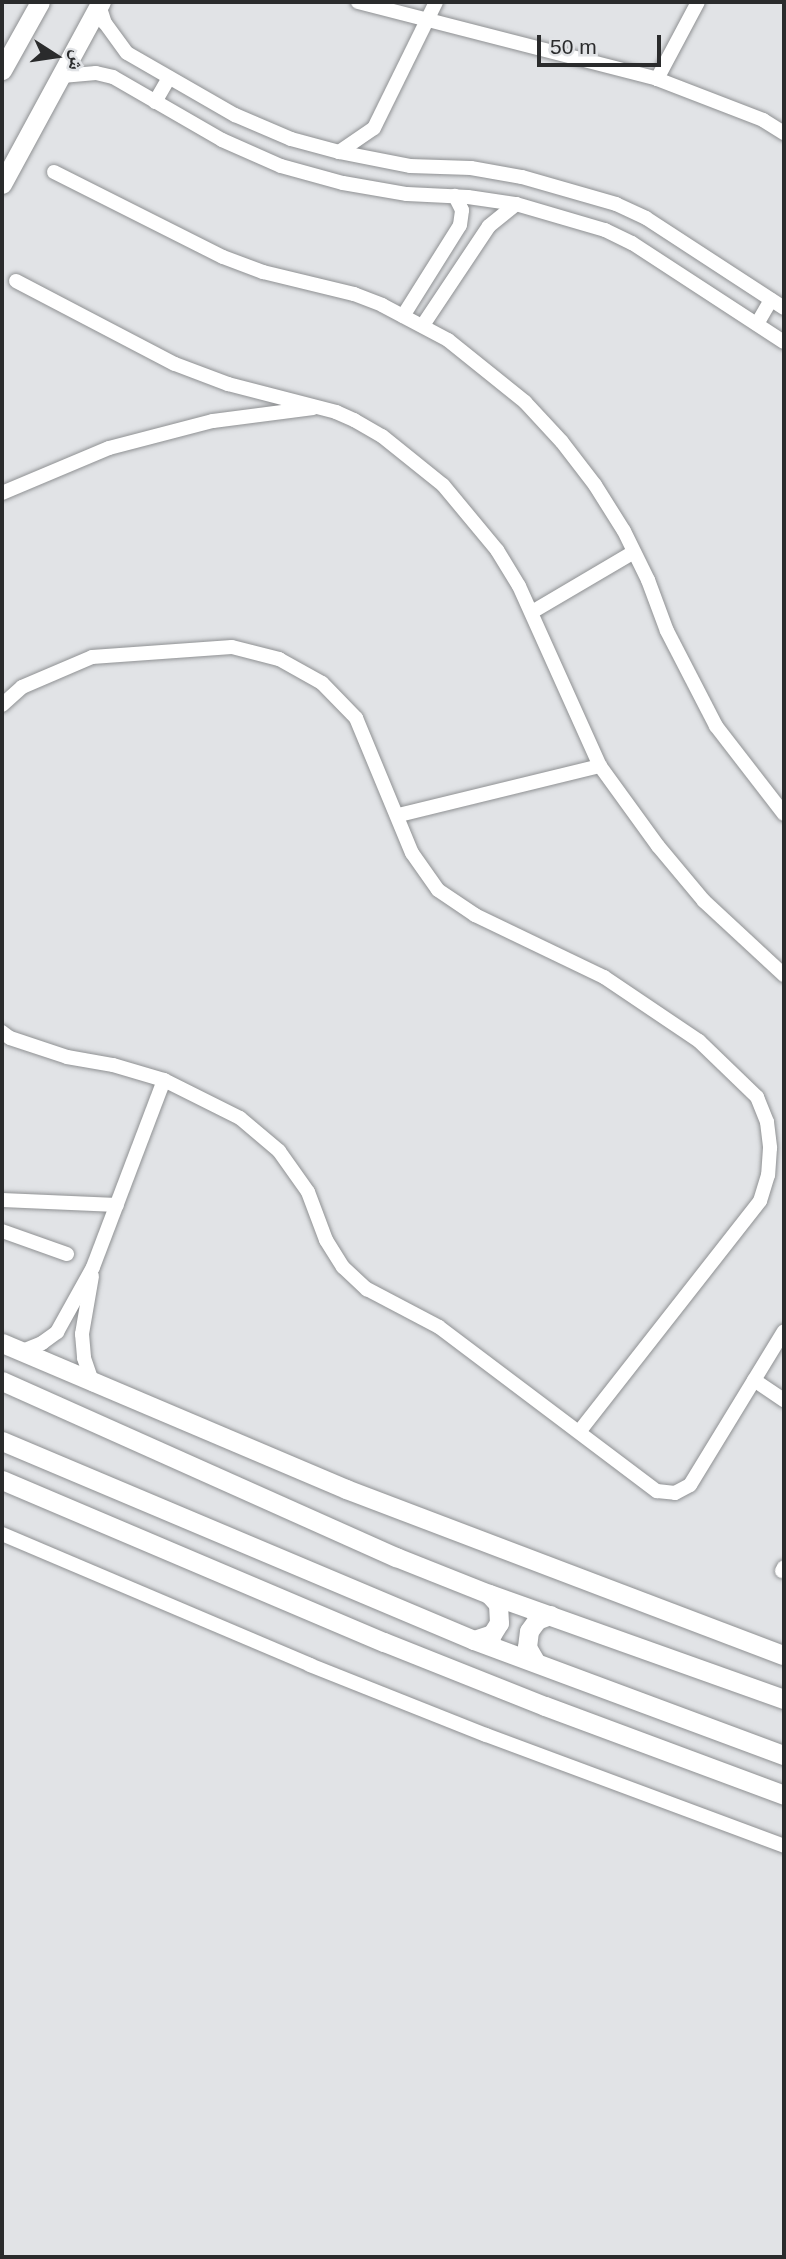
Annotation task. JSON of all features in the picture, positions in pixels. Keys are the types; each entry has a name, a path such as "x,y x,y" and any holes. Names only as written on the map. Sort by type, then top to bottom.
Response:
{"street":[{"path":"2,70 40,2"},
{"path":"358,2 426,22 657,79 763,120 784,134"},
{"path":"339,152 374,128 436,2"},
{"path":"657,79 698,2"},
{"path":"2,184 100,4"},
{"path":"100,4 105,23 127,53 235,115 291,139 339,152 410,166 496,172 578,190 646,218 784,308"},
{"path":"62,76 79,72 113,77 222,140 281,166 356,186 407,194 455,196 516,204 570,218 632,243 784,342"},
{"path":"155,102 169,78"},
{"path":"54,172 223,257 263,272 354,294 404,316 448,340 525,402 562,442 595,485 634,552 667,631 716,726 784,814"},
{"path":"404,316 460,225 462,210 455,196"},
{"path":"423,326 489,226 516,204"},
{"path":"16,282 175,364 228,384 354,420 382,436 443,485 497,550 532,612 600,766 658,846 704,901 784,975"},
{"path":"757,324 771,300"},
{"path":"2,493 109,448 213,421 319,408"},
{"path":"532,612 634,552"},
{"path":"2,705 22,687 92,657 232,647 279,659 322,683 356,719 423,873 446,897 475,915 604,977 699,1041 757,1097 767,1122 770,1148 768,1175 760,1201 579,1432"},
{"path":"399,815 600,766"},
{"path":"2,1032 10,1038 66,1057 113,1065 164,1080 240,1118 279,1151 308,1192 326,1240 343,1267 367,1289 439,1327 657,1491 675,1493 690,1485 784,1331"},
{"path":"20,1352 57,1332 93,1267 164,1080"},
{"path":"2,1200 117,1205"},
{"path":"2,1231 66,1254"},
{"path":"93,1267 82,1334 84,1359 93,1384"},
{"path":"2,1343 93,1384 346,1489 784,1655"},
{"path":"754,1380 784,1400"},
{"path":"2,1381 397,1557 489,1594 784,1699"},
{"path":"2,1441 474,1640 784,1755"},
{"path":"2,1480 384,1643 784,1795"},
{"path":"2,1534 310,1665 486,1735 784,1846"},
{"path":"474,1640 492,1634 499,1623 498,1604 489,1594"},
{"path":"535,1661 527,1647 529,1632 537,1620 550,1615"}]}
